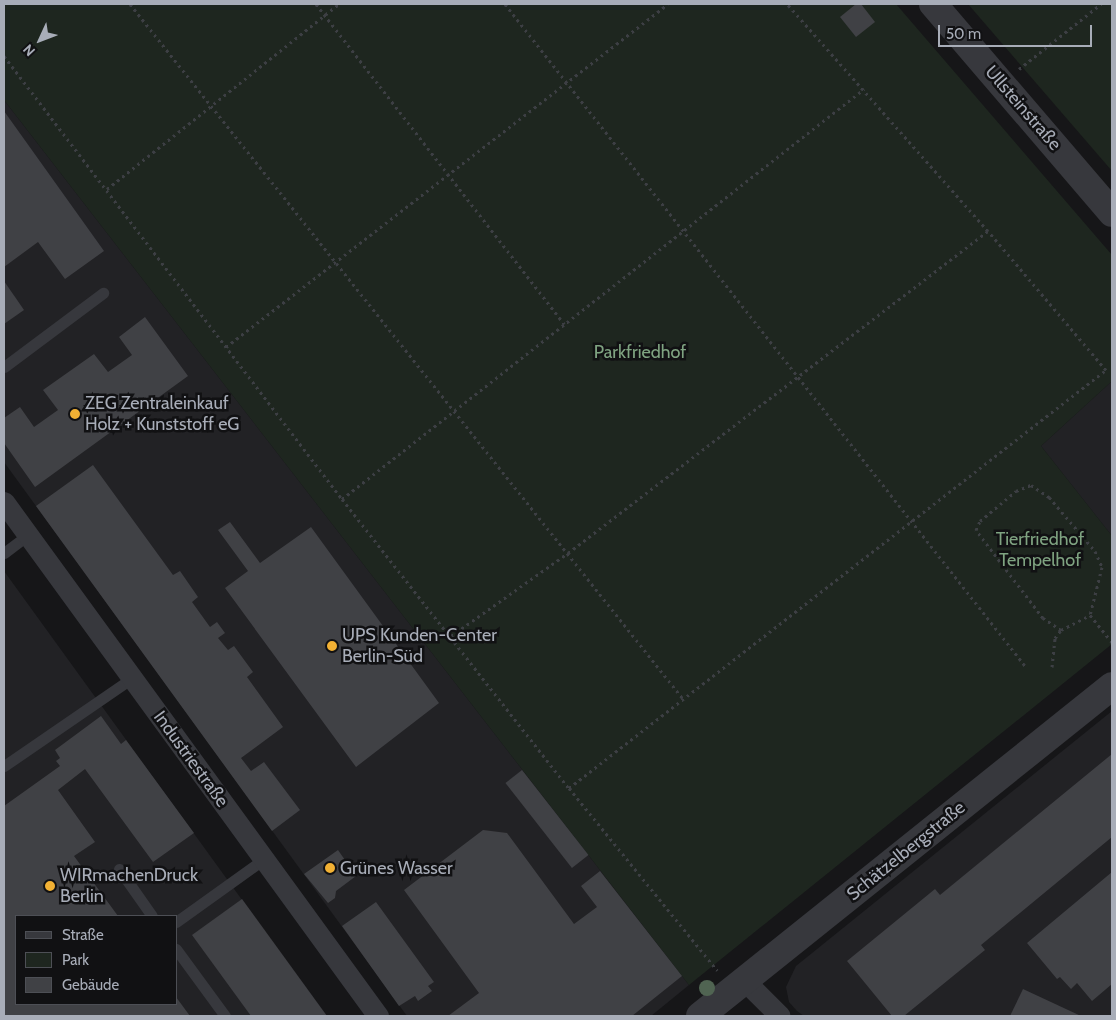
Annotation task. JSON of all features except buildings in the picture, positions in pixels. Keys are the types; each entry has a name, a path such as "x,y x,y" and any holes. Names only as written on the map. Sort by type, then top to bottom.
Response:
{"street":[{"name":"Ullsteinstraße","path":"933,4 1112,213"},
{"name":"Industriestraße","path":"4,502 378,1016"},
{"name":"Schätzelbergstraße","path":"700,1016 1112,686"},
{"path":"745,981 780,1016"}],"lane":[{"path":"4,367 103,293"},
{"path":"4,553 28,535"},
{"path":"4,766 132,678"},
{"path":"178,921 264,859"},
{"path":"119,869 151,915"},
{"path":"178,952 225,1016"}],"path":[{"path":"130,4 684,700"},
{"path":"316,4 564,324"},
{"path":"106,189 339,4"},
{"path":"505,4 685,229 1026,667"},
{"path":"226,347 668,4"},
{"path":"569,788 1106,370 988,230 787,4"},
{"path":"1001,84 1101,4"},
{"path":"4,56 342,499 569,788 717,970"},
{"path":"342,499 864,89"},
{"path":"451,636 568,553 988,230"},
{"path":"1052,667 1055,638 1061,630 1090,615 1100,586 1102,567 1095,551 1038,488 1031,485 1016,491 980,521 976,530 1043,618 1061,630"},
{"path":"1090,615 1112,642"}],"shaded area":[{"path":"4,100 689,985 651,1016 407,1016 4,462"},
{"path":"1112,381 1112,536 1041,446"},
{"path":"4,571 326,1016 4,1016"},
{"path":"1112,711 1112,1016 804,1016 797,1011 789,1002 786,987 796,966"}],"green space":[{"name":"Parkfriedhof","path":"4,4 896,4 1112,255 1112,381 1041,446 1112,536 1112,644 689,985 4,100"},
{"path":"968,4 1112,4 1112,171"}],"place":[{"name":"ZEG Zentraleinkauf Holz + Kunststoff eG","path":"75,414"},
{"name":"UPS Kunden-Center Berlin-Süd","path":"332,646"},
{"name":"Grünes Wasser","path":"330,868"},
{"name":"WIRmachenDruck Berlin","path":"50,886"}],"park label":[{"name":"Tierfriedhof Tempelhof","path":"1040,550"}]}
